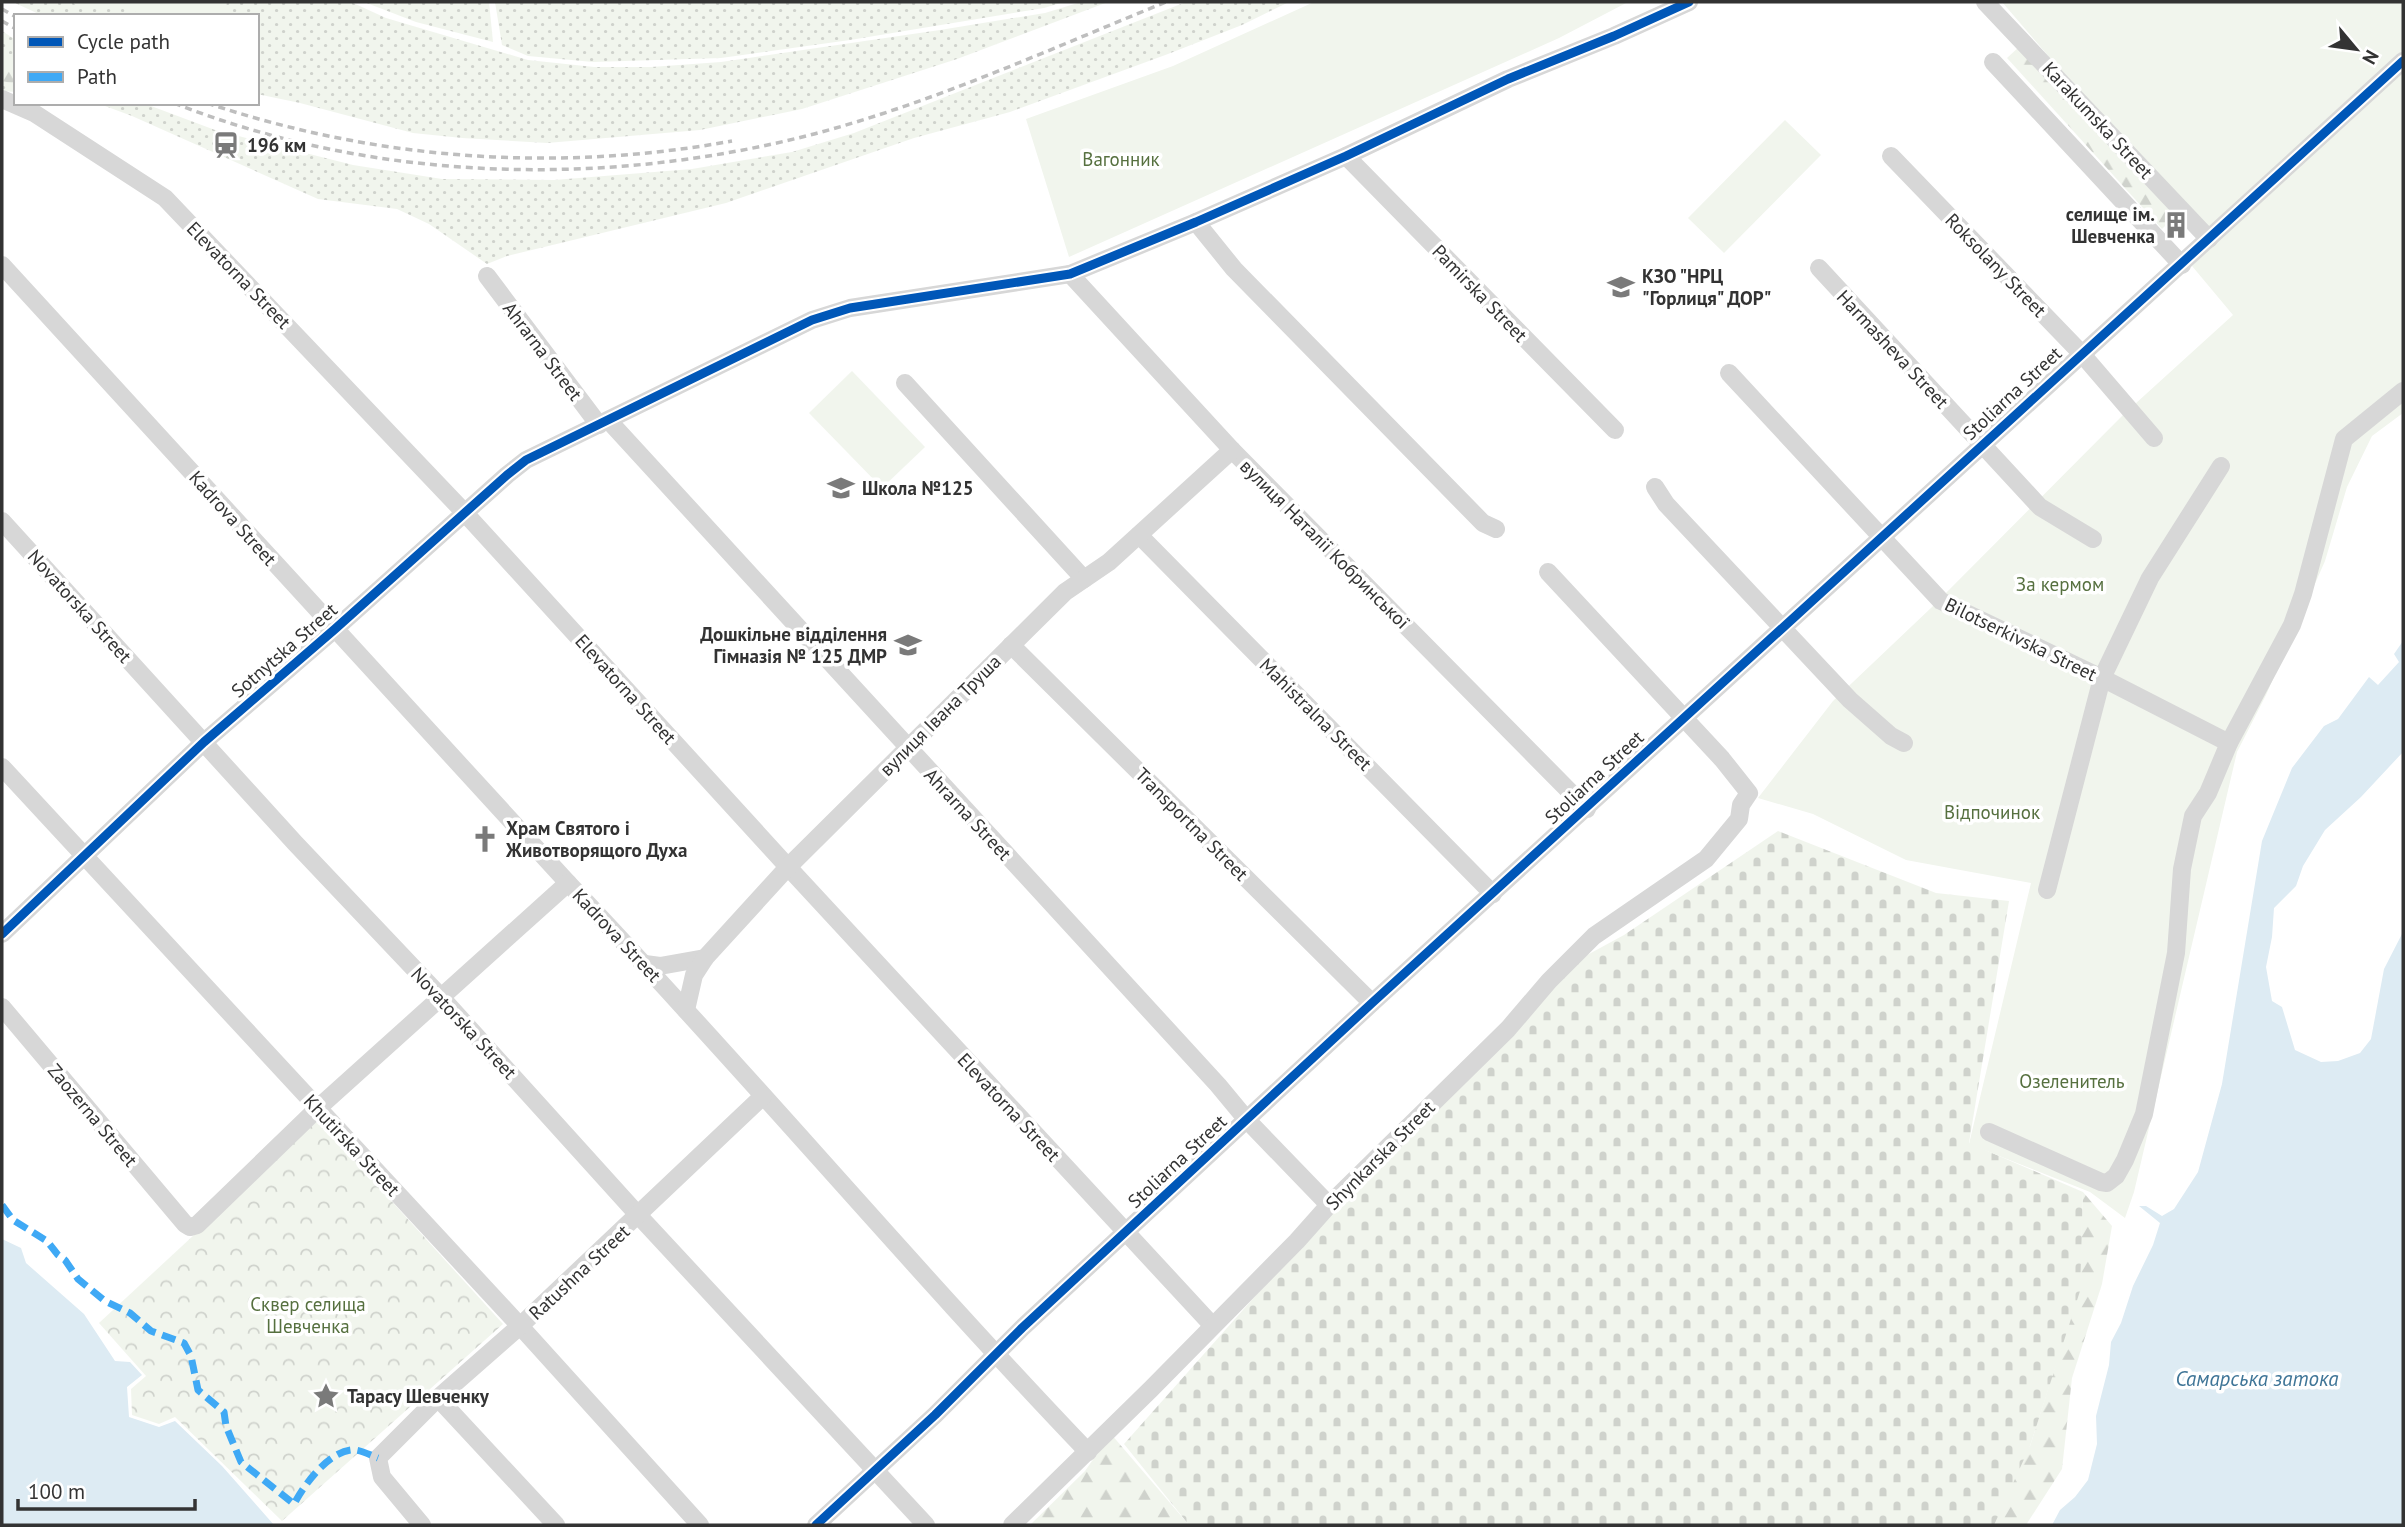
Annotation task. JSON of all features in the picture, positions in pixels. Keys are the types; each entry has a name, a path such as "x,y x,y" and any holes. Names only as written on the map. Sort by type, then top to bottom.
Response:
{"street":[{"name":"Sotnytska Street","path":"2,934 204,742 526,460 812,320 850,308 1070,274 1196,222 1346,156 1508,79 1689,2"},
{"name":"Karakumska Street","path":"1985,2 2209,239"},
{"name":"Stoliarna Street","path":"816,1525 935,1415 995,1354 1372,1003 2403,61"},
{"name":"Karakumska Street","path":"1993,62 2182,265"},
{"name":"Elevatorna Street","path":"16,105 34,113 165,198 464,512 1212,1325"},
{"name":"Pamirska Street","path":"1346,156 1615,430"},
{"name":"Roksolany Street","path":"1891,156 2081,353 2154,438"},
{"path":"1196,222 1234,270 1483,523 1496,529"},
{"name":"Kadrova Street","path":"2,265 645,964 995,1354 1088,1452"},
{"name":"Harmasheva Street","path":"1819,268 2040,507 2093,539"},
{"name":"вулиця Наталії Кобринської","path":"1070,274 1232,450 1587,809"},
{"name":"Ahrarna Street","path":"487,276 604,423 1219,1085 1247,1120 1329,1205"},
{"name":"Bilotserkivska Street","path":"1729,373 1941,601 2102,678 2229,743"},
{"path":"905,383 1084,579"},
{"path":"1989,1132 2101,1182 2107,1183 2116,1176 2144,1114 2155,1066 2176,953 2180,878 2193,816 2208,793 2229,743 2292,625 2303,594 2344,439 2403,391"},
{"name":"вулиця Івана Труша","path":"686,1010 694,975 705,957 788,867 1065,592 1110,562 1232,450"},
{"path":"2047,890 2102,678 2150,578 2221,466"},
{"path":"1655,487 1666,504 1850,700 1891,736 1904,743"},
{"name":"Novatorska Street","path":"2,521 926,1525"},
{"name":"Mahistralna Street","path":"1139,535 1493,894"},
{"path":"1548,572 1684,717"},
{"name":"Transportna Street","path":"1011,645 1372,1003"},
{"name":"Shynkarska Street","path":"1012,1525 1088,1452 1297,1241 1329,1205 1508,1029 1549,981 1594,936 1706,859 1739,819 1741,805 1749,793 1684,717"},
{"name":"Khutirska Street","path":"2,767 520,1326 700,1525"},
{"path":"318,1108 568,883"},
{"path":"645,964 660,965 705,957"},
{"name":"Zaozerna Street","path":"2,1007 190,1227 197,1225 318,1108"},
{"name":"Ratushna Street","path":"422,1525 382,1477 378,1458 391,1442 639,1216 763,1096"},
{"path":"438,1398 556,1525"}],"green space":[{"path":"13,2 351,2 386,18 528,60 594,67 651,67 721,62 1045,13 1081,2 1108,2 957,59 802,109 700,130 547,143 413,133 259,94 259,14 39,14"},
{"path":"73,2 227,2 224,14 140,14 124,7 86,5 78,9"},
{"path":"364,2 489,2 493,42 416,22"},
{"path":"495,2 1064,2 1044,8 850,40 721,58 593,62 528,56 502,45"},
{"path":"1186,2 1289,2 1242,25 1010,112 914,138 726,203 507,256 487,264 429,224 397,209 318,199 102,105 148,105 215,130 353,165 442,179 554,180 692,169 792,152 854,133"},
{"name":"Вагонник","path":"1314,2 1628,2 1559,38 1069,257 1026,119 1173,66"},
{"path":"2002,2 2403,2 2403,413 2372,436 2347,487 2325,561 2266,695 2237,752 2134,1192 2125,1218 2090,1192 1969,1144 2031,883 1906,860 1813,814 1758,798 1833,701 1932,607 2124,414 2233,315 2192,266 2220,239 2051,59"},
{"path":"2,31 14,39 14,92 2,91"},
{"path":"2020,46 2177,214 2162,229 2007,58"},
{"path":"2,50 14,59 14,84 2,81"},
{"path":"1785,120 1821,155 1724,253 1688,218"},
{"path":"852,371 925,447 882,488 809,413"},
{"path":"1778,831 1936,893 2009,901 1969,1143 2083,1192 2080,1291 2030,1446 1994,1525 1189,1525 1124,1444 1329,1213 1565,967 1624,935"},
{"name":"Сквер селища Шевченка","path":"318,1120 503,1324 282,1521 175,1417 159,1424 132,1415 131,1389 146,1376 99,1323"},
{"path":"2083,1192 2112,1226 2102,1284 2072,1378 2062,1469 2026,1525 1969,1525 2030,1446 2079,1291"},
{"path":"1111,1434 1189,1525 1030,1525 1085,1471"}],"water":[{"name":"Самарська затока","path":"2403,641 2403,752 2361,797 2325,830 2303,866 2296,886 2274,908 2266,967 2272,1001 2282,1007 2295,1050 2321,1062 2338,1061 2360,1053 2371,1039 2384,969 2403,932 2403,1525 2052,1525 2060,1510 2088,1480 2097,1444 2096,1416 2109,1365 2111,1342 2160,1223 2139,1206 2146,1206 2162,1216 2174,1209 2198,1172 2222,1084 2262,841 2292,768 2324,726 2338,719 2369,677 2378,685 2399,662 2394,654"},
{"path":"2,1239 21,1248 26,1263 84,1314 115,1361 130,1362 142,1375 127,1387 129,1417 159,1427 175,1421 222,1466 274,1525 2,1525"}],"railway":[{"path":"180,105 251,130 330,149 410,162 492,169 573,169 655,163 735,151 859,121 992,74 1166,2"},
{"path":"2,9 14,16"},
{"path":"2,21 14,28"},
{"path":"214,105 336,137 401,149 467,155 600,157 732,141"}],"marked path":[{"path":"2,1205 13,1220 47,1241 78,1279 105,1301 130,1313 151,1331 184,1343 191,1356 198,1390 224,1412 226,1426 241,1462 294,1504 310,1479 325,1463 342,1452 354,1450 378,1458"}],"cycle path":[{"path":"2,934 204,742 526,460 812,320 850,308 1070,274 1196,222 1346,156 1508,79 1689,2"},
{"path":"816,1525 935,1415 1022,1328 1372,1003 2403,61"}],"place":[{"name":"196 км","path":"226,145"},
{"name":"селище ім. Шевченка","path":"2176,225"},
{"name":"КЗО \"НРЦ \"Горлиця\" ДОР\"","path":"1621,287"},
{"name":"Школа №125","path":"841,488"},
{"name":"Дошкільне відділення Гімназія № 125 ДМР","path":"908,645"},
{"name":"Храм Святого і Животворящого Духа","path":"485,839"},
{"name":"Тарасу Шевченку","path":"326,1396"}],"park label":[{"name":"За кермом","path":"2060,584"},
{"name":"Відпочинок","path":"1992,812"},
{"name":"Озеленитель","path":"2072,1081"}]}
